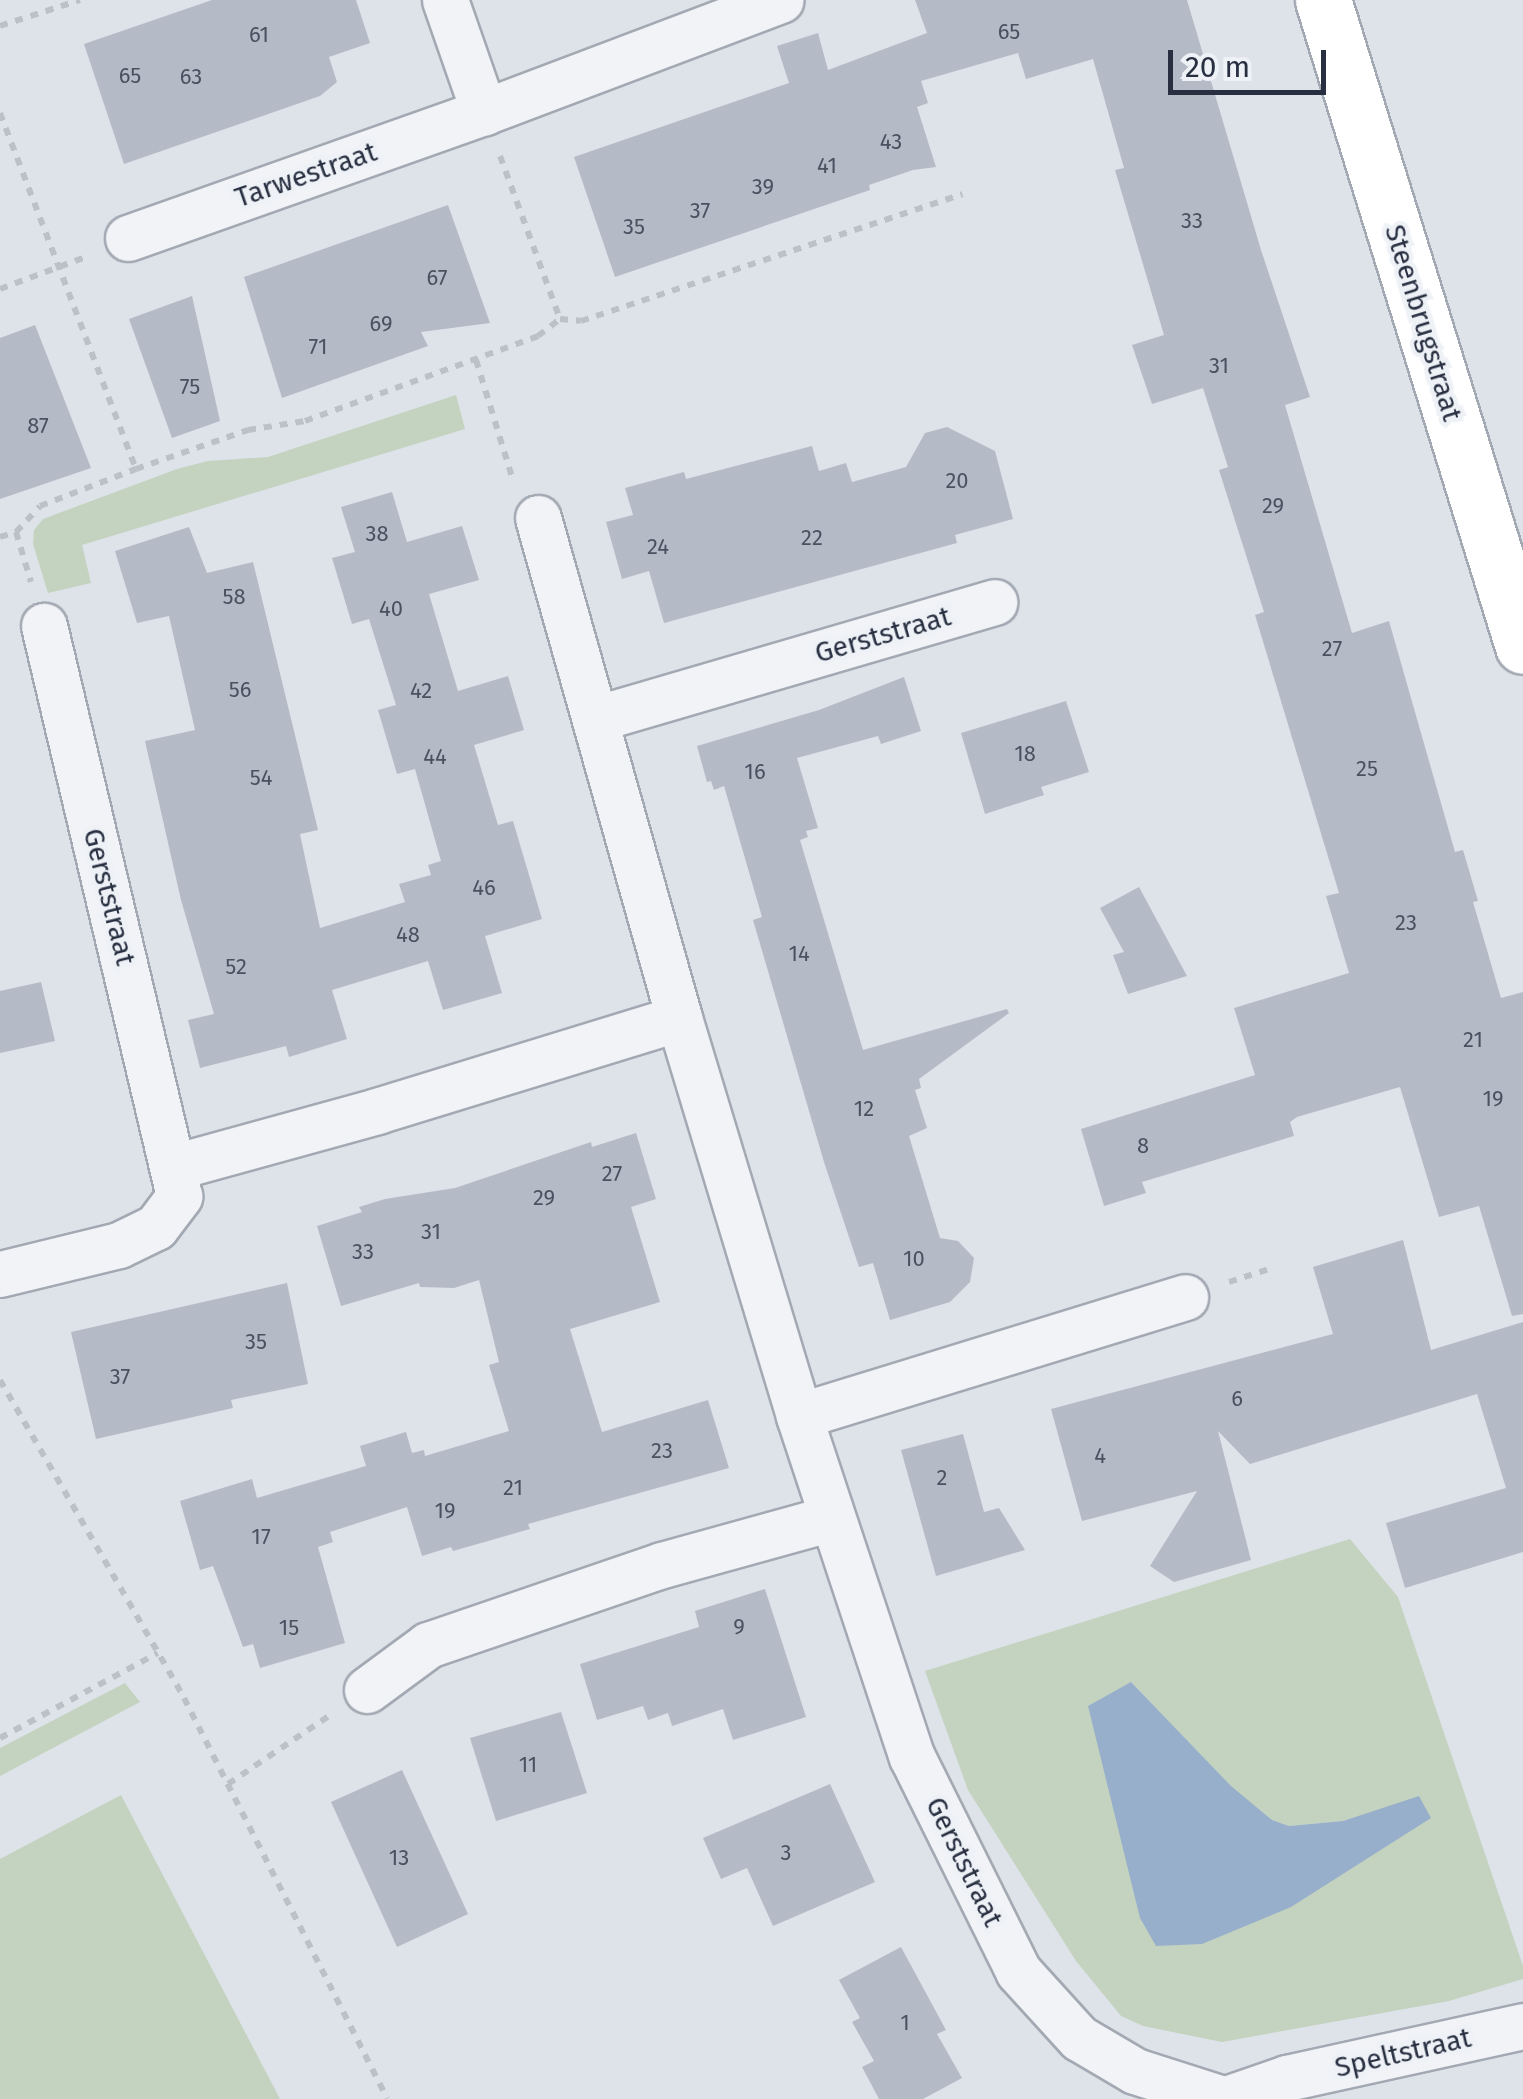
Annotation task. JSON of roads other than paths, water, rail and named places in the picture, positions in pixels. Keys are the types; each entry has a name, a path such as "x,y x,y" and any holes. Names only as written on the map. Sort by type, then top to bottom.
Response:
{"street":[{"path":"446,0 484,112"},
{"name":"Tarwestraat","path":"128,238 484,112 781,0"},
{"name":"Steenbrugstraat","path":"1323,0 1523,646"},
{"name":"Gerststraat","path":"538,518 598,718 679,1018 799,1416 912,1757 1018,1970 1079,2038 1135,2071 1224,2099"},
{"name":"Gerststraat","path":"598,718 994,602"},
{"name":"Gerststraat","path":"0,1274 76,1258 156,1227 179,1196 44,626"},
{"path":"174,1167 376,1111 679,1018"},
{"path":"799,1416 1185,1297"},
{"path":"367,1690 428,1645 662,1565 832,1518"},
{"name":"Speltstraat","path":"1224,2099 1287,2078 1523,2026"}],"water":[{"path":"1131,1682 1231,1786 1272,1820 1289,1826 1343,1821 1419,1796 1431,1818 1291,1907 1202,1944 1156,1946 1140,1918 1088,1706"}]}
